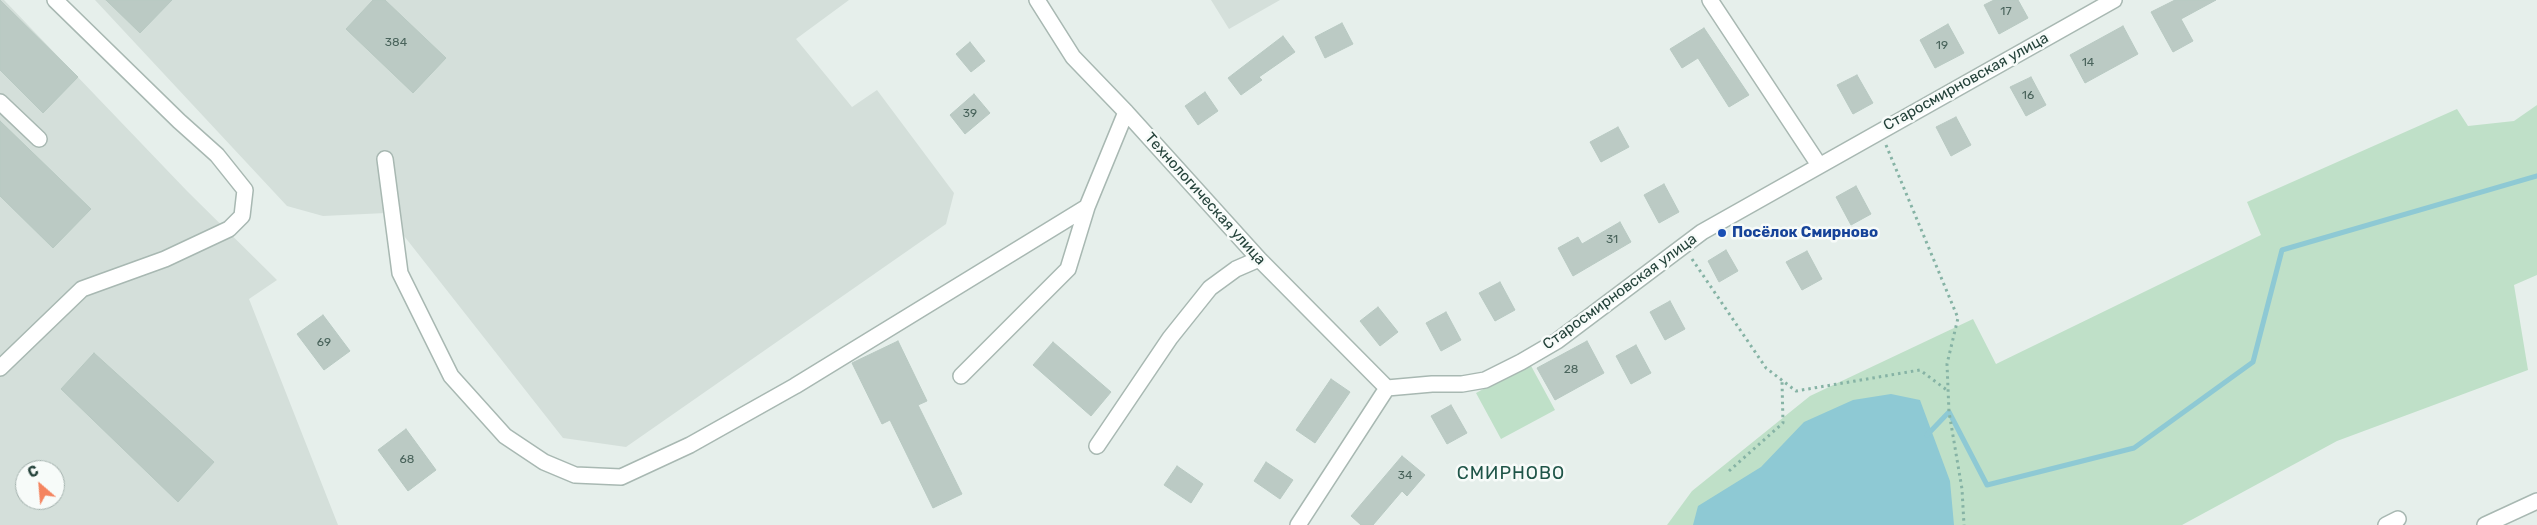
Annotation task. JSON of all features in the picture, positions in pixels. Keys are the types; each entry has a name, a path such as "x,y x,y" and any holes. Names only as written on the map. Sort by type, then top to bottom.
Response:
{"street":[{"path":"0,368 82,289 173,255 229,229 242,216 245,190 217,155 179,121 55,0"},
{"name":"Технологическая улица","path":"1037,0 1073,57 1126,112 1259,259 1387,388"},
{"path":"1710,0 1819,165"},
{"name":"Старосмирновская улица","path":"1387,388 1432,384 1462,384 1485,380 1557,340 1702,232 1880,130 2114,0"},
{"path":"0,102 39,139"},
{"path":"961,376 1068,269 1087,207 1126,112"},
{"path":"385,159 400,274 451,376 505,436 544,462 575,475 621,477 690,445 795,386 1087,207"},
{"path":"1097,446 1170,338 1210,288 1236,269 1259,259"},
{"path":"1298,525 1387,388"},
{"path":"2485,525 2537,501"}],"path":[{"path":"1880,130 1958,318 1947,364 1949,412 1962,489 1964,525"},
{"path":"1683,246 1766,368 1796,391 1920,370 1948,391"},
{"path":"1729,471 1783,423 1782,380"}],"shaded area":[{"path":"0,0 4,0 187,191 277,280 249,299 338,525 0,525"},
{"path":"95,0 849,0 796,39 852,107 877,90 954,193 946,224 626,447 563,438 386,213 323,216 287,206"},
{"path":"1211,0 1280,0 1229,29"}],"green space":[{"path":"2537,105 2537,275 2514,285 2528,370 2337,441 2182,525 1667,525 1692,491 1810,396 1973,319 1996,364 2261,235 2247,202 2457,109 2468,126 2514,121"},
{"path":"1530,364 1555,410 1501,439 1476,393"}],"water":[{"path":"1891,394 1920,400 1950,481 1954,525 1693,525 1698,506 1761,467 1804,422 1853,400"}],"building":[{"path":"0,0 78,77 43,113 0,70"},
{"path":"106,0 172,0 140,33"},
{"path":"373,0 385,0 446,58 413,93 346,29"},
{"path":"1994,0 2018,0 2028,18 1999,34 1984,5"},
{"path":"2175,0 2216,0 2181,19 2193,41 2173,52 2151,12"},
{"path":"1342,23 1353,44 1325,58 1315,37"},
{"path":"1948,24 1964,53 1935,68 1920,40"},
{"path":"2123,26 2138,54 2085,83 2070,55"},
{"path":"1704,28 1749,95 1729,107 1698,58 1682,68 1670,49"},
{"path":"1283,36 1295,52 1259,77 1262,80 1241,95 1228,78"},
{"path":"970,42 985,61 971,72 956,54"},
{"path":"1857,75 1873,103 1853,114 1837,85"},
{"path":"2031,77 2046,105 2026,116 2010,87"},
{"path":"1205,92 1218,111 1198,125 1185,106"},
{"path":"974,94 990,113 965,134 950,115"},
{"path":"1956,117 1971,145 1951,156 1936,127"},
{"path":"0,121 91,209 53,248 0,196"},
{"path":"1618,127 1629,147 1601,162 1590,142"},
{"path":"1664,184 1679,212 1659,223 1644,195"},
{"path":"1856,186 1871,214 1851,225 1836,197"},
{"path":"1620,222 1631,242 1573,276 1558,248 1578,237 1582,244"},
{"path":"1726,250 1738,271 1719,282 1708,261"},
{"path":"1807,251 1822,279 1802,290 1786,262"},
{"path":"1500,282 1515,310 1495,321 1479,293"},
{"path":"1670,301 1685,329 1665,340 1650,312"},
{"path":"1378,307 1398,332 1380,346 1360,321"},
{"path":"1446,312 1461,340 1441,351 1426,323"},
{"path":"323,315 350,351 324,370 297,334"},
{"path":"898,341 927,401 918,405 962,494 933,508 890,420 882,424 852,363"},
{"path":"1587,341 1604,373 1555,400 1537,368"},
{"path":"1053,342 1111,392 1091,416 1033,365"},
{"path":"1636,345 1651,373 1631,384 1616,356"},
{"path":"94,353 214,462 178,502 61,389"},
{"path":"1331,379 1350,392 1315,443 1296,430"},
{"path":"1451,405 1467,433 1447,444 1431,416"},
{"path":"406,429 436,470 408,491 378,450"},
{"path":"1402,456 1425,475 1407,496 1402,491 1373,525 1361,525 1351,516"},
{"path":"1266,462 1293,480 1280,499 1254,481"},
{"path":"1177,466 1203,484 1191,503 1164,485"}],"waterway":[{"path":"1927,435 1949,412 1987,485 2134,448 2253,362 2282,250 2537,176"}],"place":[{"name":"Посёлок Смирново","path":"1722,233"}],"district":[{"name":"СМИРНОВО","path":"1511,474"}]}
